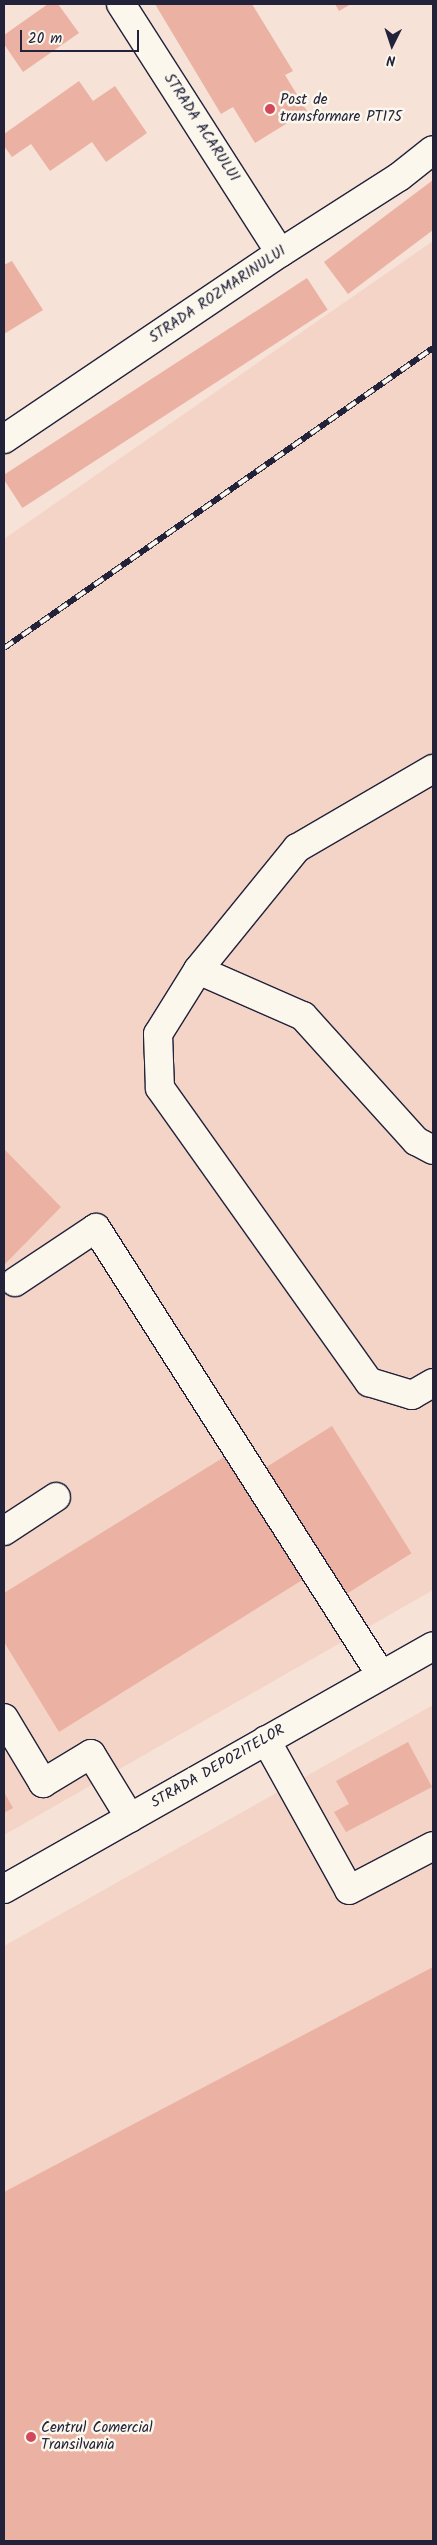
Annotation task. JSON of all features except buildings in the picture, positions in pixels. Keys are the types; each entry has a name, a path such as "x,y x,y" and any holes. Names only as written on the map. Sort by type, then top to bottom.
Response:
{"street":[{"name":"STRADA ACARULUI","path":"121,4 280,253"},
{"name":"STRADA ROZMARINULUI","path":"4,439 280,253 399,177 433,150"},
{"path":"433,769 297,848 198,970 158,1034 160,1088 368,1382 412,1395 433,1383"},
{"path":"198,970 303,1016 416,1141 433,1150"},
{"path":"15,1282 96,1228 381,1675"},
{"path":"4,1532 56,1497"},
{"name":"STRADA DEPOZITELOR","path":"4,1889 433,1646"},
{"path":"4,1718 42,1783 91,1754 130,1818"},
{"path":"266,1740 349,1890 433,1846"}],"shaded area":[{"path":"433,241 433,1590 4,1835 4,539"},
{"path":"433,1705 433,2541 4,2541 4,1946"}],"railway":[{"path":"4,648 433,348"}],"place":[{"name":"Post de transformare PT175","path":"270,109"},
{"name":"Centrul Comercial Transilvania","path":"31,2437"}]}
